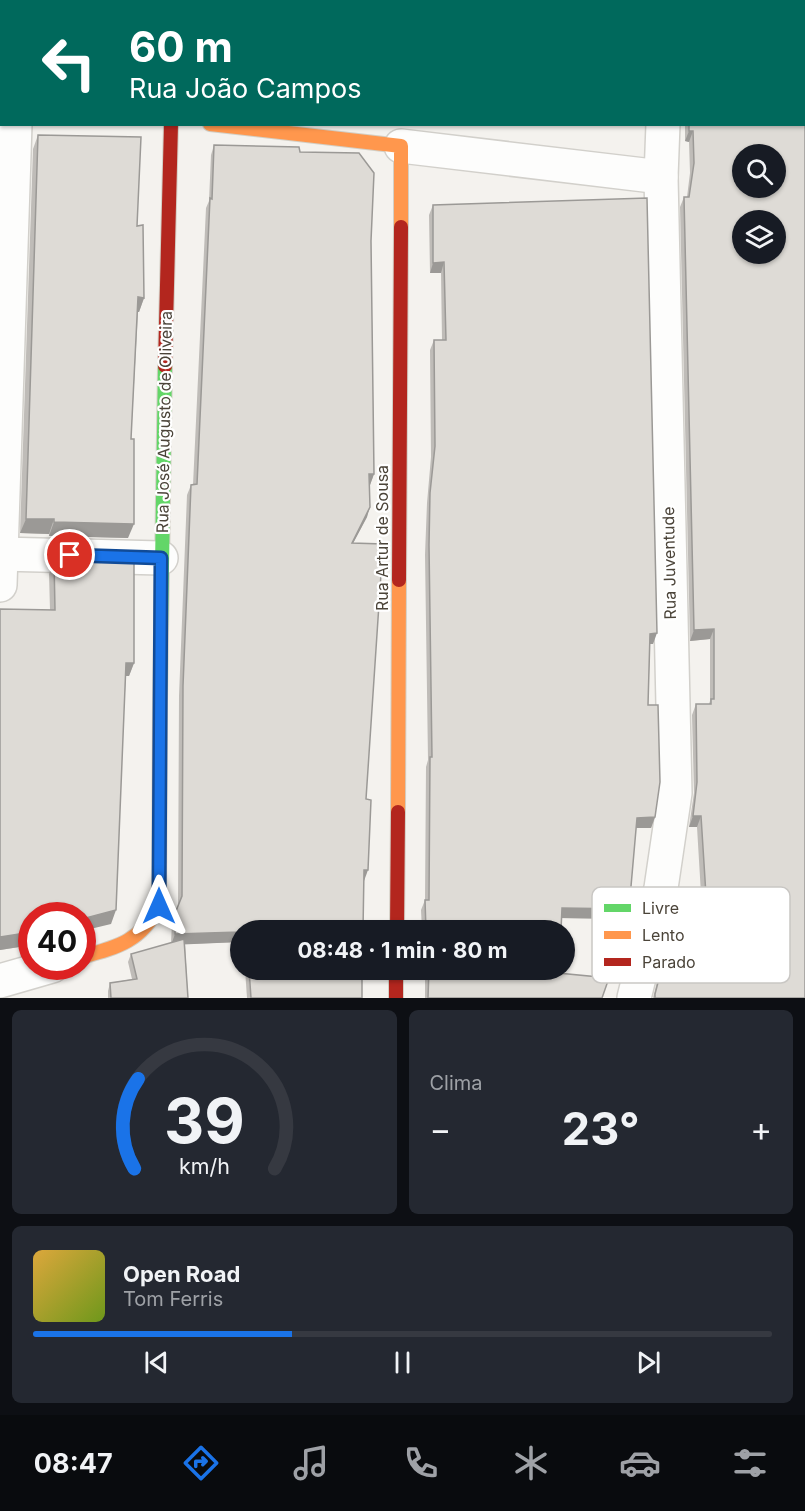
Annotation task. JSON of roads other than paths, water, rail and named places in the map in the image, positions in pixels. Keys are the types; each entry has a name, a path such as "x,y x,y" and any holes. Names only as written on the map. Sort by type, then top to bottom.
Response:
{"street":[{"path":"15,126 0,564 161,558"},
{"name":"Rua José Augusto de Oliveira","path":"96,953 137,937 152,922 159,906 161,558 171,126"},
{"path":"224,126 661,177"},
{"name":"Rua Juventude","path":"661,887 675,793 661,177 663,126"},
{"name":"Rua Artur de Sousa","path":"397,920 401,146"},
{"path":"0,981 18,976"},
{"path":"396,980 396,998"},
{"name":"Rua Juventude","path":"634,998 638,983"}]}
